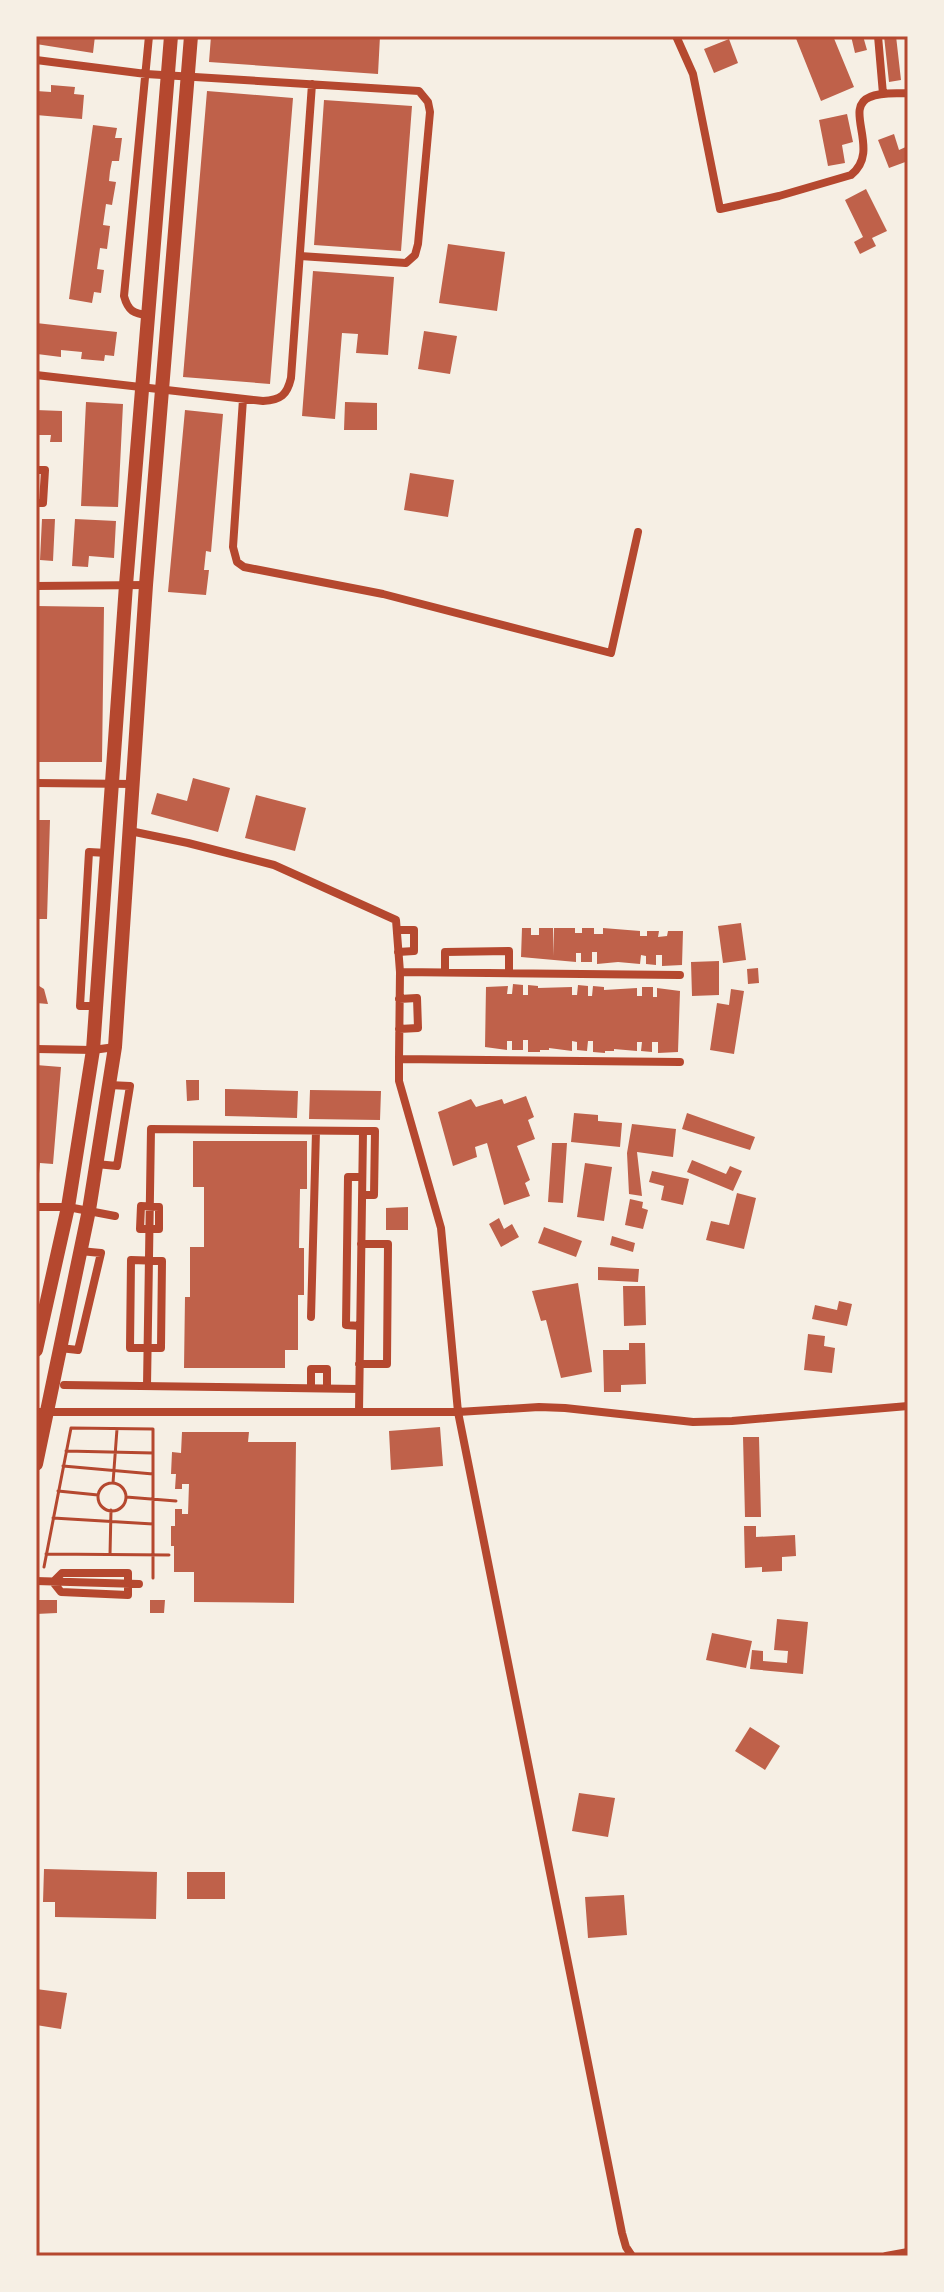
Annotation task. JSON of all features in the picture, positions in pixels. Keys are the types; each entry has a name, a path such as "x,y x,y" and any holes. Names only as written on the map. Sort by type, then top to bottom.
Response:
{"street":[{"path":"148,315 130,310 124,296 149,36"},
{"path":"36,1350 68,1207 93,1050 126,585 171,36"},
{"path":"36,1464 41,1413 60,1348 89,1210 115,1047 146,585 191,36"},
{"path":"676,36 693,74 720,209 851,175 864,157 859,111 863,101 883,94 908,93"},
{"path":"878,36 883,94"},
{"path":"36,60 146,74 419,91 428,102 430,112 415,255 406,263 300,256"},
{"path":"36,375 263,401 277,400 287,392 291,378 312,84"},
{"path":"243,399 233,547 237,562 244,567 383,594 611,653 638,532"},
{"path":"36,470 45,470 43,503 36,503"},
{"path":"36,586 146,585"},
{"path":"36,783 133,784"},
{"path":"130,831 274,865 396,920 400,972 399,1081 441,1228 458,1412 610,2172 626,2247 632,2256"},
{"path":"397,930 414,930 414,951 398,952"},
{"path":"445,972 445,952 509,951 509,973"},
{"path":"400,972 680,975"},
{"path":"399,999 417,998 418,1028 399,1029"},
{"path":"36,1049 93,1050 115,1047"},
{"path":"399,1059 680,1062"},
{"path":"96,1164 117,1166 130,1086 109,1085"},
{"path":"149,1207 151,1129 375,1131 374,1195 362,1195"},
{"path":"311,1317 316,1131"},
{"path":"359,1412 363,1131"},
{"path":"360,1326 346,1325 346,1266 348,1177 362,1177"},
{"path":"141,1206 149,1207 159,1207 159,1229 140,1229 141,1206"},
{"path":"36,1207 68,1207 115,1216"},
{"path":"149,1229 149,1261"},
{"path":"359,1364 387,1364 388,1244 361,1244"},
{"path":"131,1260 149,1261 162,1261 161,1348 130,1348 131,1260"},
{"path":"147,1348 147,1386"},
{"path":"311,1388 311,1369 327,1369 327,1388"},
{"path":"64,1385 359,1389"},
{"path":"41,1413 458,1412 565,1408 693,1422 908,1406"},
{"path":"53,1582 62,1573 128,1573 127,1584"},
{"path":"39,1581 139,1584"},
{"path":"886,2256 908,2252"}],"path":[{"path":"39,1581 71,1428 153,1429 152,1585"},
{"path":"113,1483 117,1429"},
{"path":"66,1451 153,1453"},
{"path":"63,1466 153,1474"},
{"path":"113,1483 121,1486 126,1497 120,1508 111,1510 102,1506 99,1495 103,1486 113,1483"},
{"path":"58,1491 99,1495"},
{"path":"126,1497 176,1501"},
{"path":"110,1573 111,1510"},
{"path":"53,1518 153,1524"},
{"path":"46,1554 169,1555"}],"building":[{"path":"36,36 95,36 93,53 36,44"},
{"path":"211,36 380,36 378,74 209,62"},
{"path":"795,36 833,36 854,87 821,101"},
{"path":"851,36 863,36 867,50 855,53"},
{"path":"884,36 896,36 901,80 889,82"},
{"path":"729,39 738,63 714,73 704,49"},
{"path":"51,85 75,87 74,94 84,95 82,119 36,115 36,91 51,92"},
{"path":"207,91 293,98 270,384 183,377"},
{"path":"324,100 412,106 401,251 314,245"},
{"path":"847,114 853,142 842,145 845,163 828,166 819,120"},
{"path":"93,125 117,128 115,138 122,138 119,161 112,161 110,171 109,181 116,182 112,205 106,204 103,225 110,226 107,249 100,248 97,269 104,270 101,293 94,292 92,303 69,299"},
{"path":"894,134 899,150 908,146 908,161 889,168 878,140"},
{"path":"866,189 887,231 872,238 876,246 860,254 854,242 863,237 845,200"},
{"path":"448,244 505,252 497,311 439,303"},
{"path":"313,271 394,277 388,355 356,353 358,334 342,333 335,419 302,416"},
{"path":"36,323 117,332 114,356 105,355 104,361 81,359 82,352 61,350 61,357 37,354"},
{"path":"424,331 457,336 450,374 418,369"},
{"path":"86,402 123,404 118,507 81,506"},
{"path":"345,402 377,403 377,430 344,430"},
{"path":"36,410 62,411 62,442 50,442 51,435 36,435"},
{"path":"185,410 223,414 211,552 206,551 204,570 209,570 206,595 168,592"},
{"path":"410,473 454,480 448,517 404,510"},
{"path":"42,519 55,519 53,561 40,560"},
{"path":"75,519 116,521 114,558 89,556 88,567 72,566"},
{"path":"36,606 104,607 102,762 36,762"},
{"path":"193,778 230,788 218,832 151,814 157,793 187,801"},
{"path":"256,795 306,808 295,851 245,838"},
{"path":"36,820 50,820 47,919 36,919"},
{"path":"741,923 746,960 723,963 718,926"},
{"path":"522,928 531,928 531,935 539,935 539,928 553,928 553,956 554,928 575,928 575,933 582,933 582,928 594,928 594,934 603,934 603,928 640,931 640,936 647,936 647,931 659,931 658,937 667,936 668,931 683,931 682,965 662,966 662,955 656,955 656,965 646,964 646,956 641,955 640,964 597,964 597,952 592,952 592,962 581,962 581,953 576,953 576,962 521,957"},
{"path":"719,961 719,995 692,996 691,962"},
{"path":"758,968 759,983 748,984 747,969"},
{"path":"36,984 44,989 48,1004 36,1003"},
{"path":"513,984 523,985 523,995 528,995 528,985 538,988 572,987 572,995 577,995 578,985 588,986 588,996 592,996 593,986 604,987 604,990 637,988 637,996 642,996 642,987 653,987 653,997 657,997 657,988 680,991 678,1052 658,1053 658,1042 652,1042 652,1052 641,1051 642,1042 637,1042 637,1051 614,1049 605,1053 593,1052 593,1041 588,1041 587,1051 577,1050 577,1042 572,1041 572,1051 549,1048 528,1052 528,1040 523,1040 523,1050 512,1050 512,1041 507,1041 507,1050 485,1047 486,987 508,986 507,994 512,994"},
{"path":"731,989 744,991 734,1054 710,1050 717,1003 729,1005"},
{"path":"36,1065 61,1067 53,1164 40,1163 38,1184 36,1184"},
{"path":"186,1080 199,1080 199,1100 187,1101"},
{"path":"225,1089 298,1091 297,1118 225,1116"},
{"path":"310,1090 381,1091 380,1120 309,1119"},
{"path":"526,1096 534,1117 528,1120 535,1139 517,1146 530,1180 525,1183 530,1196 504,1205 487,1143 475,1147 477,1157 453,1166 438,1112 471,1099 476,1107 502,1099 504,1104"},
{"path":"574,1113 598,1115 598,1121 622,1123 620,1147 571,1142"},
{"path":"687,1113 755,1137 750,1150 682,1129"},
{"path":"632,1124 676,1129 673,1157 637,1152 642,1196 629,1194 627,1153"},
{"path":"193,1141 307,1141 307,1189 300,1189 299,1248 304,1248 304,1295 298,1295 298,1350 285,1350 285,1368 184,1368 185,1297 190,1297 190,1247 204,1247 204,1187 193,1187"},
{"path":"552,1143 567,1143 563,1203 548,1202"},
{"path":"692,1160 726,1174 730,1166 742,1171 733,1191 687,1172"},
{"path":"585,1163 612,1167 604,1221 577,1217"},
{"path":"652,1171 689,1179 683,1205 661,1200 664,1186 649,1182"},
{"path":"737,1193 756,1198 744,1249 706,1240 711,1221 729,1225"},
{"path":"630,1199 643,1202 642,1208 648,1210 643,1229 625,1225"},
{"path":"408,1207 408,1230 386,1230 386,1208"},
{"path":"499,1218 504,1229 512,1224 519,1237 501,1247 489,1224"},
{"path":"544,1227 582,1241 576,1257 538,1243"},
{"path":"612,1236 635,1243 633,1252 610,1245"},
{"path":"598,1267 639,1269 638,1282 598,1280"},
{"path":"578,1283 592,1372 561,1378 546,1320 541,1321 532,1291"},
{"path":"623,1286 645,1286 646,1325 624,1326"},
{"path":"839,1301 852,1304 847,1326 812,1319 815,1305 837,1310"},
{"path":"808,1334 825,1336 824,1346 835,1348 832,1373 804,1370"},
{"path":"629,1343 645,1343 646,1384 621,1385 621,1392 604,1392 603,1350 629,1350"},
{"path":"440,1427 443,1466 391,1470 389,1431"},
{"path":"182,1432 249,1432 248,1442 296,1442 294,1603 194,1602 194,1572 174,1572 171,1526 175,1526 175,1509 182,1509 182,1514 188,1514 189,1484 175,1489 176,1474 171,1474 172,1452 181,1453"},
{"path":"743,1437 759,1437 761,1517 745,1517"},
{"path":"744,1526 756,1526 756,1537 795,1535 796,1556 782,1557 782,1571 762,1572 762,1567 745,1568"},
{"path":"36,1600 57,1600 57,1613 36,1614"},
{"path":"150,1600 165,1600 164,1613 150,1613"},
{"path":"777,1619 808,1622 803,1674 750,1669 752,1650 763,1651 763,1661 787,1663 788,1651 774,1650"},
{"path":"712,1633 752,1641 746,1668 706,1660"},
{"path":"750,1727 780,1746 765,1770 735,1751"},
{"path":"579,1793 615,1798 608,1837 572,1831"},
{"path":"44,1869 157,1872 156,1919 55,1917 55,1902 43,1902"},
{"path":"187,1872 225,1872 225,1899 187,1899"},
{"path":"624,1895 627,1935 588,1938 585,1897"},
{"path":"36,1989 67,1993 61,2029 36,2025"}]}
